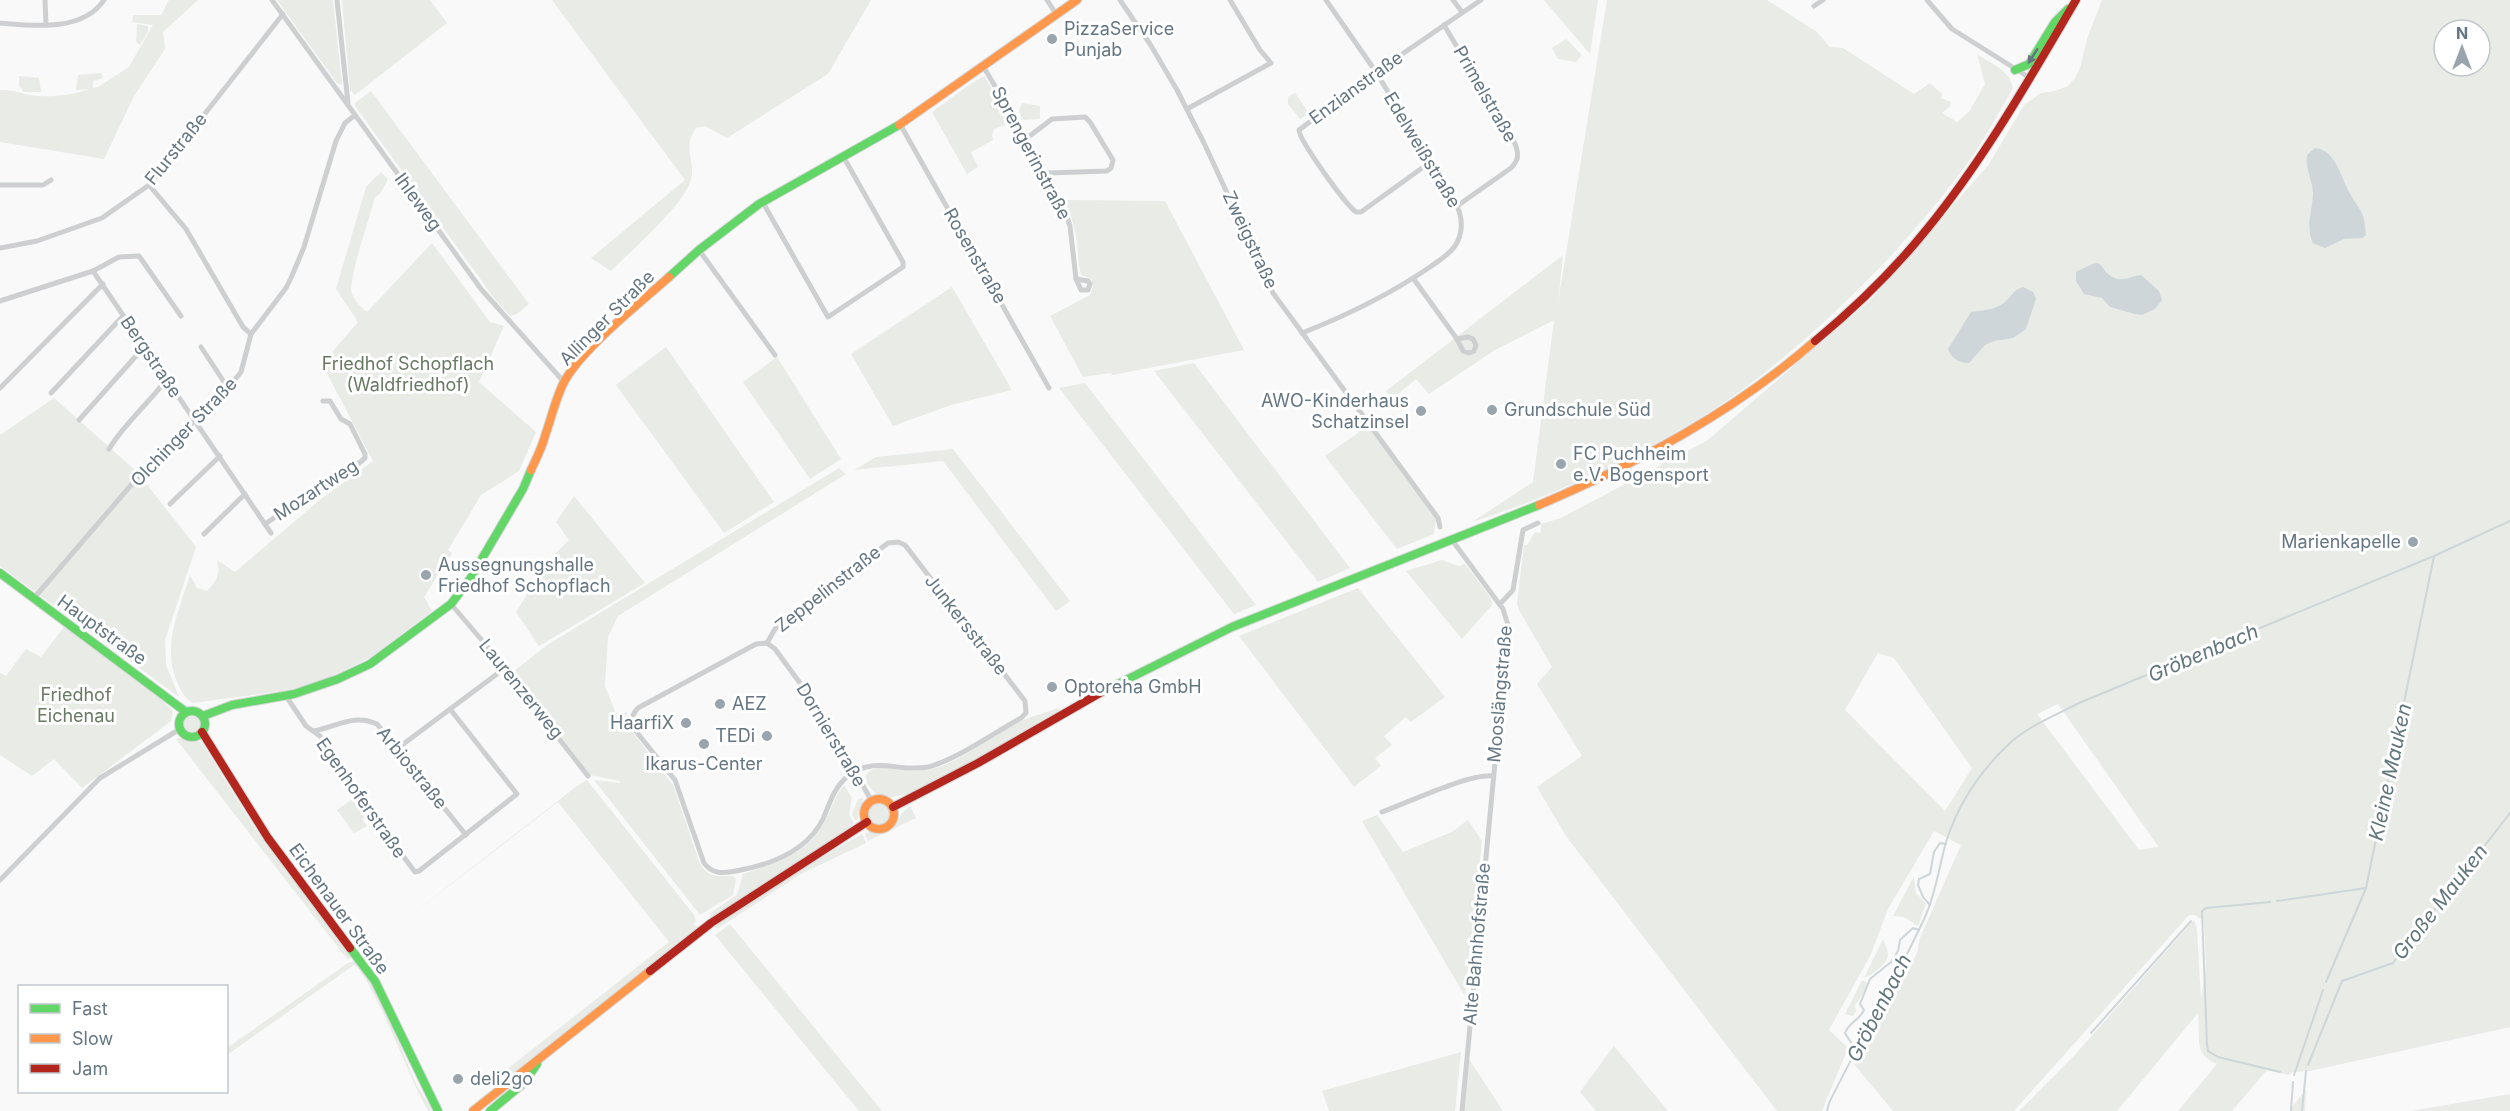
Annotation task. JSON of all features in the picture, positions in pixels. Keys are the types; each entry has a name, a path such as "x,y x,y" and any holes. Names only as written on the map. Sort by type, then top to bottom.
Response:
{"street":[{"path":"45,0 46,24"},
{"path":"0,23 65,23 88,17 97,11 104,0"},
{"name":"Ihleweg","path":"272,0 481,289 564,382"},
{"path":"337,0 348,105"},
{"path":"1047,0 1056,14"},
{"name":"Allinger Straße","path":"203,716 232,705 286,696 322,686 370,664 451,604 470,579 523,489 545,438 554,405 564,382 580,360 596,344 699,250 762,201 900,124 1077,0"},
{"name":"Zweigstraße","path":"1120,0 1150,44 1187,109 1268,284 1438,518 1440,527"},
{"path":"1187,109 1271,63 1260,50 1230,0"},
{"name":"Edelweißstraße","path":"1302,333 1365,307 1413,279 1446,256 1456,245 1461,227 1457,206 1376,72 1326,0"},
{"path":"1453,0 1462,12"},
{"name":"Enzianstraße","path":"1430,163 1361,212 1356,212 1344,200 1300,137 1299,130 1376,72 1481,0"},
{"path":"1814,6 1823,0"},
{"path":"1927,0 1952,29 2030,78"},
{"path":"2015,70 2029,64 2055,22 2075,2"},
{"path":"893,807 940,785 1114,684 1179,651 1244,622 1561,496 1642,458 1699,426 1780,369 1822,336 1879,284 1927,229 1976,164 2075,2"},
{"name":"Flurstraße","path":"0,248 38,241 102,218 149,186 283,14"},
{"name":"Primelstraße","path":"1444,25 1515,144 1518,155 1518,160 1511,168 1457,206"},
{"name":"Sprengerinstraße","path":"983,66 1015,120 1021,139 1068,218 1076,279"},
{"name":"Olchinger Straße","path":"34,598 138,477 228,388 241,372 251,334 291,278 304,248 336,141 345,123 355,115"},
{"path":"1021,139 1055,118 1085,117 1113,160 1111,168 1107,171 1048,173 1043,176"},
{"name":"Rosenstraße","path":"900,124 1049,388"},
{"path":"762,201 828,317 903,267 903,262 843,156"},
{"path":"0,185 43,185 51,180"},
{"path":"149,186 186,229 243,327 251,334"},
{"path":"699,250 774,355"},
{"path":"0,301 93,271 119,257 142,257 181,316"},
{"name":"Bergstraße","path":"93,271 271,533"},
{"path":"1413,279 1457,339"},
{"path":"0,388 103,284"},
{"path":"51,393 123,316"},
{"path":"79,420 144,347"},
{"path":"201,347 228,388"},
{"path":"109,449 124,427 147,404 166,380"},
{"name":"Mozartweg","path":"265,524 315,490 342,478 365,458 350,423 341,419 330,401 323,401"},
{"path":"170,504 220,456"},
{"path":"204,534 245,494"},
{"name":"Mooslängstraße","path":"1500,604 1513,590 1523,530 1538,523"},
{"name":"Mooslängstraße","path":"1382,812 1462,782 1486,775 1493,776 1507,619 1500,604 1452,540"},
{"name":"Zeppelinstraße","path":"767,643 775,629 888,543 895,542"},
{"name":"Junkersstraße","path":"855,772 873,765 915,768 935,765 954,757 1024,715 1027,708 1025,701 904,545 895,542"},
{"name":"Hauptstraße","path":"0,573 186,712"},
{"name":"Laurenzerweg","path":"451,604 505,668 588,776"},
{"path":"767,643 756,644 638,708 632,717 635,730 675,780 704,863 711,871 720,873 762,866 790,852 815,832 838,786 855,772"},
{"name":"Dornierstraße","path":"767,643 775,649 815,702 871,800"},
{"path":"398,748 505,668"},
{"name":"Egenhoferstraße","path":"286,696 306,726 320,736 376,820 415,872 466,835"},
{"path":"450,709 517,794 466,835"},
{"path":"194,711 203,716 205,725 202,732 193,737 184,734 180,729 180,719 186,712 194,711"},
{"name":"Arbiostraße","path":"314,731 332,724 364,719 377,724 466,835"},
{"path":"0,880 100,778 180,729"},
{"name":"Eichenauer Straße","path":"202,732 268,838 375,981 438,1111"},
{"name":"Alte Bahnhofstraße","path":"1462,1111 1493,776"},
{"path":"884,799 893,807 892,822 884,828 874,828 867,822 864,810 871,800 884,799"},
{"path":"473,1111 711,923 867,822"},
{"path":"490,1111 524,1083 541,1058"}],"green space":[{"path":"169,0 198,0 163,32 165,49 134,96 104,159 0,142 0,90 37,96 70,94 89,89 76,90 78,75 101,73 103,78 93,81 93,88 98,87 129,67 153,25 132,22 133,15 161,15"},
{"path":"277,0 333,0 342,85 337,83"},
{"path":"342,0 430,0 447,23 355,95 350,90"},
{"path":"552,0 871,0 828,74 727,138 705,126 696,128 689,150 692,177 683,196 653,230 611,271 591,258 685,180"},
{"path":"1544,0 1598,0 1590,54"},
{"path":"1607,0 1767,0 1817,32 1830,47 1843,48 1914,94 1930,83 1942,94 1941,98 1951,102 1942,113 1957,122 1969,112 1985,84 1977,54 2004,72 2013,88 1974,154 1910,234 1840,307 1772,367 1723,403 1618,463 1544,496 1472,522 1533,482 1554,320 1495,350 1429,394 1416,379 1392,399 1386,391 1563,255 1558,303"},
{"path":"2102,0 2510,0 2510,1027 2310,1071 2293,1072 2288,1075 2267,1070 2232,1111 2178,1111 2217,1064 2209,1060 2201,1049 2198,1013 2117,1111 2019,1111 2072,1058 2194,920 2197,928 2201,1000 2206,966 2204,921 2195,915 2189,915 2014,1111 1893,1111 1853,1063 1906,964 1916,955 1919,940 1961,845 1934,831 1888,909 1871,954 1829,1030 1848,1048 1822,1111 1777,1111 1566,836 1537,787 1582,756 1537,684 1552,667 1517,603 1524,545 1527,545 1535,532 1541,533 1541,524 1561,518 1708,440 1870,300 1989,164 2024,105 2041,93 2068,86 2080,68 2087,39","holes":["1878,653 1894,658 1972,768 1945,811 1845,710","2058,704 2158,846 2158,847 2139,850 2037,714"]},
{"path":"137,24 148,26 148,32 140,45 136,42"},
{"path":"1566,39 1582,55 1576,62 1558,59 1552,48"},
{"path":"19,76 39,78 41,92 24,92 19,86"},
{"path":"984,76 1012,122 994,129 993,140 971,152 978,167 967,174 932,112"},
{"path":"371,91 529,304 517,314 510,316 497,302 355,106 355,103"},
{"path":"1295,93 1309,113 1300,119 1288,104 1288,97"},
{"path":"1022,103 1040,106 1040,119 1022,120 1019,110"},
{"name":"Friedhof Schopflach (Waldfriedhof)","path":"381,172 388,179 380,194 375,197 360,247 351,287 353,296 367,312 432,243 490,322 504,326 479,382 536,432 519,471 481,495 448,550 452,553 424,597 432,611 371,657 322,681 288,690 193,703 184,696 179,686 171,658 173,630 190,575 197,588 207,591 217,577 217,560 235,572 321,499 373,461 322,364 358,322 336,289 366,187"},
{"path":"1065,200 1165,201 1244,350 1112,375 1111,373 1083,377 1050,316 1090,295 1093,287 1091,279 1081,275 1075,231"},
{"path":"952,287 1012,390 951,405 893,426 851,354"},
{"path":"666,347 774,502 724,533 616,385"},
{"path":"777,357 841,459 810,479 743,382"},
{"path":"1194,363 1350,568 1318,582 1154,371"},
{"path":"1085,383 1256,605 1234,614 1059,388"},
{"path":"54,398 137,472 196,547 165,640 166,665 179,697 0,566 0,435"},
{"path":"1371,424 1436,519 1434,534 1397,549 1325,456"},
{"path":"953,449 1070,601 1056,611 943,461 854,470 876,457"},
{"path":"839,468 846,474 618,616 608,637 605,686 617,716 627,712 626,721 630,729 673,785 703,869 710,874 733,876 736,879 733,895 700,915 594,780 621,783 590,775 513,672 547,645"},
{"path":"574,496 645,583 539,646 516,612 549,560 569,540 556,522"},
{"path":"1442,560 1459,566 1465,564 1491,598 1492,605 1462,639 1406,571"},
{"path":"1358,588 1445,697 1411,722 1406,717 1384,736 1392,745 1375,758 1381,766 1354,787 1239,636"},
{"name":"Friedhof Eichenau","path":"64,627 148,687 173,711 171,721 82,788 54,759 32,776 0,755 0,673 6,676 26,649 41,657"},
{"path":"1057,708 1061,710 931,785 909,794 892,797 876,794 867,784 866,775 871,770 885,767 923,771 936,768 963,756 1026,719"},
{"path":"192,714 199,717 202,724 199,731 192,734 185,731 182,724 185,717"},
{"path":"176,739 200,742 204,746 256,830 353,955 348,960"},
{"path":"587,780 694,915 696,921 693,925 700,927 512,1074 506,1076 506,1070 669,942 558,802 393,929 577,786"},
{"path":"844,785 852,798 849,814 854,823 842,834 711,919 710,913 737,895 743,874 787,857 815,836"},
{"path":"354,798 367,816 362,819 367,826 354,833 337,810"},
{"path":"863,798 861,811 856,821 852,815 858,799"},
{"path":"879,802 887,805 890,813 887,821 879,824 871,821 868,813 871,805"},
{"path":"910,806 916,818 868,841 865,833 889,828"},
{"path":"1377,815 1403,852 1452,832 1468,820 1482,841 1465,996 1362,821"},
{"path":"862,834 866,843 801,874 717,929 714,925 808,865"},
{"path":"1914,876 1916,893 1926,904 1918,926 1904,917 1893,916"},
{"path":"730,924 882,1111 859,1111 715,935"},
{"path":"1883,939 1888,951 1887,958 1879,969 1864,978"},
{"path":"355,961 372,982 415,1081 432,1111 428,1111 420,1096 369,985 354,965 228,1054 228,1047 348,963"},
{"path":"1862,980 1867,983 1865,991 1855,1005 1856,1011 1853,1016 1845,1014"},
{"path":"1614,1046 1668,1111 1596,1111 1580,1092"},
{"path":"1461,1052 1455,1111 1329,1111 1322,1091"},
{"path":"1469,1059 1503,1111 1464,1111"},
{"path":"2306,1090 2305,1111 2289,1111"},
{"path":"2510,1094 2510,1111 2411,1111"}],"shaded area":[{"path":"2315,148 2328,154 2333,160 2361,211 2366,235 2362,238 2344,239 2325,248 2313,243 2309,224 2313,192 2307,155"},
{"path":"2098,263 2116,279 2141,275 2159,291 2162,300 2155,309 2142,315 2110,307 2102,298 2084,294 2076,281 2076,272"},
{"path":"2023,287 2033,292 2036,299 2026,329 2013,338 1985,345 1969,363 1953,357 1948,349 1971,312 2000,305 2016,290"}],"waterway":[{"name":"Gröbenbach","path":"1827,1111 1829,1103 1929,908 1946,842 1957,815 1979,777 2009,744 2033,726 2079,703 2434,556 2510,521"},
{"name":"Kleine Mauken","path":"2326,982 2366,888 2434,556"},
{"name":"Große Mauken","path":"2308,1065 2342,981 2393,963 2510,813"},
{"name":"Gröbenbach","path":"1930,905 1923,897 1918,885 1919,879 1930,874 1934,852 1940,843 1946,844"},
{"path":"2277,901 2366,888"},
{"path":"2270,902 2206,908 2202,911 2207,1045 2208,1051 2218,1057 2280,1072"},
{"path":"2091,1033 2191,921"},
{"path":"1855,1049 1845,1033 1864,1010 1860,1004 1870,979 1891,962 1898,951 1900,940 1913,928 1919,930"},
{"name":"Kleine Mauken","path":"2294,1075 2323,990"},
{"name":"Große Mauken","path":"2302,1111 2306,1071"},
{"name":"Kleine Mauken","path":"2291,1111 2293,1082"}],"traffic: fast":[{"path":"2015,70 2029,64 2055,22 2068,9"},
{"path":"669,277 699,250 759,204 899,125"},
{"path":"203,716 232,705 294,694 338,679 370,664 451,604 470,579 523,489 531,470"},
{"path":"1100,693 1232,627 1539,505"},
{"path":"0,573 186,712"},
{"path":"192,711 201,715 205,724 201,733 192,737 183,733 179,724 183,715 192,711"},
{"path":"350,948 375,981 438,1111"},
{"path":"490,1111 524,1083 537,1064"}],"traffic: slow":[{"path":"899,125 1077,0"},
{"path":"531,470 542,445 560,390 571,371 596,342 669,277"},
{"path":"1539,505 1612,472 1684,434 1752,391 1815,341"},
{"path":"879,799 890,803 894,814 890,825 879,829 868,825 864,814 868,803 879,799"},
{"path":"473,1111 650,971"}],"traffic: jam":[{"path":"1815,341 1888,273 1948,202 2006,117 2076,0"},
{"path":"893,807 978,763 1100,693"},
{"path":"202,732 268,838 350,948"},
{"path":"650,971 711,923 867,822"}],"place":[{"name":"PizzaService Punjab","path":"1052,39"},
{"name":"Grundschule Süd","path":"1492,410"},
{"name":"AWO-Kinderhaus Schatzinsel","path":"1421,411"},
{"name":"FC Puchheim e.V. Bogensport","path":"1561,464"},
{"name":"Marienkapelle","path":"2413,542"},
{"name":"Aussegnungshalle Friedhof Schopflach","path":"426,575"},
{"name":"Optoreha GmbH","path":"1052,687"},
{"name":"AEZ","path":"720,704"},
{"name":"HaarfiX","path":"686,723"},
{"name":"TEDi","path":"767,736"},
{"name":"Ikarus-Center","path":"704,744"},
{"name":"deli2go","path":"458,1079"}]}
